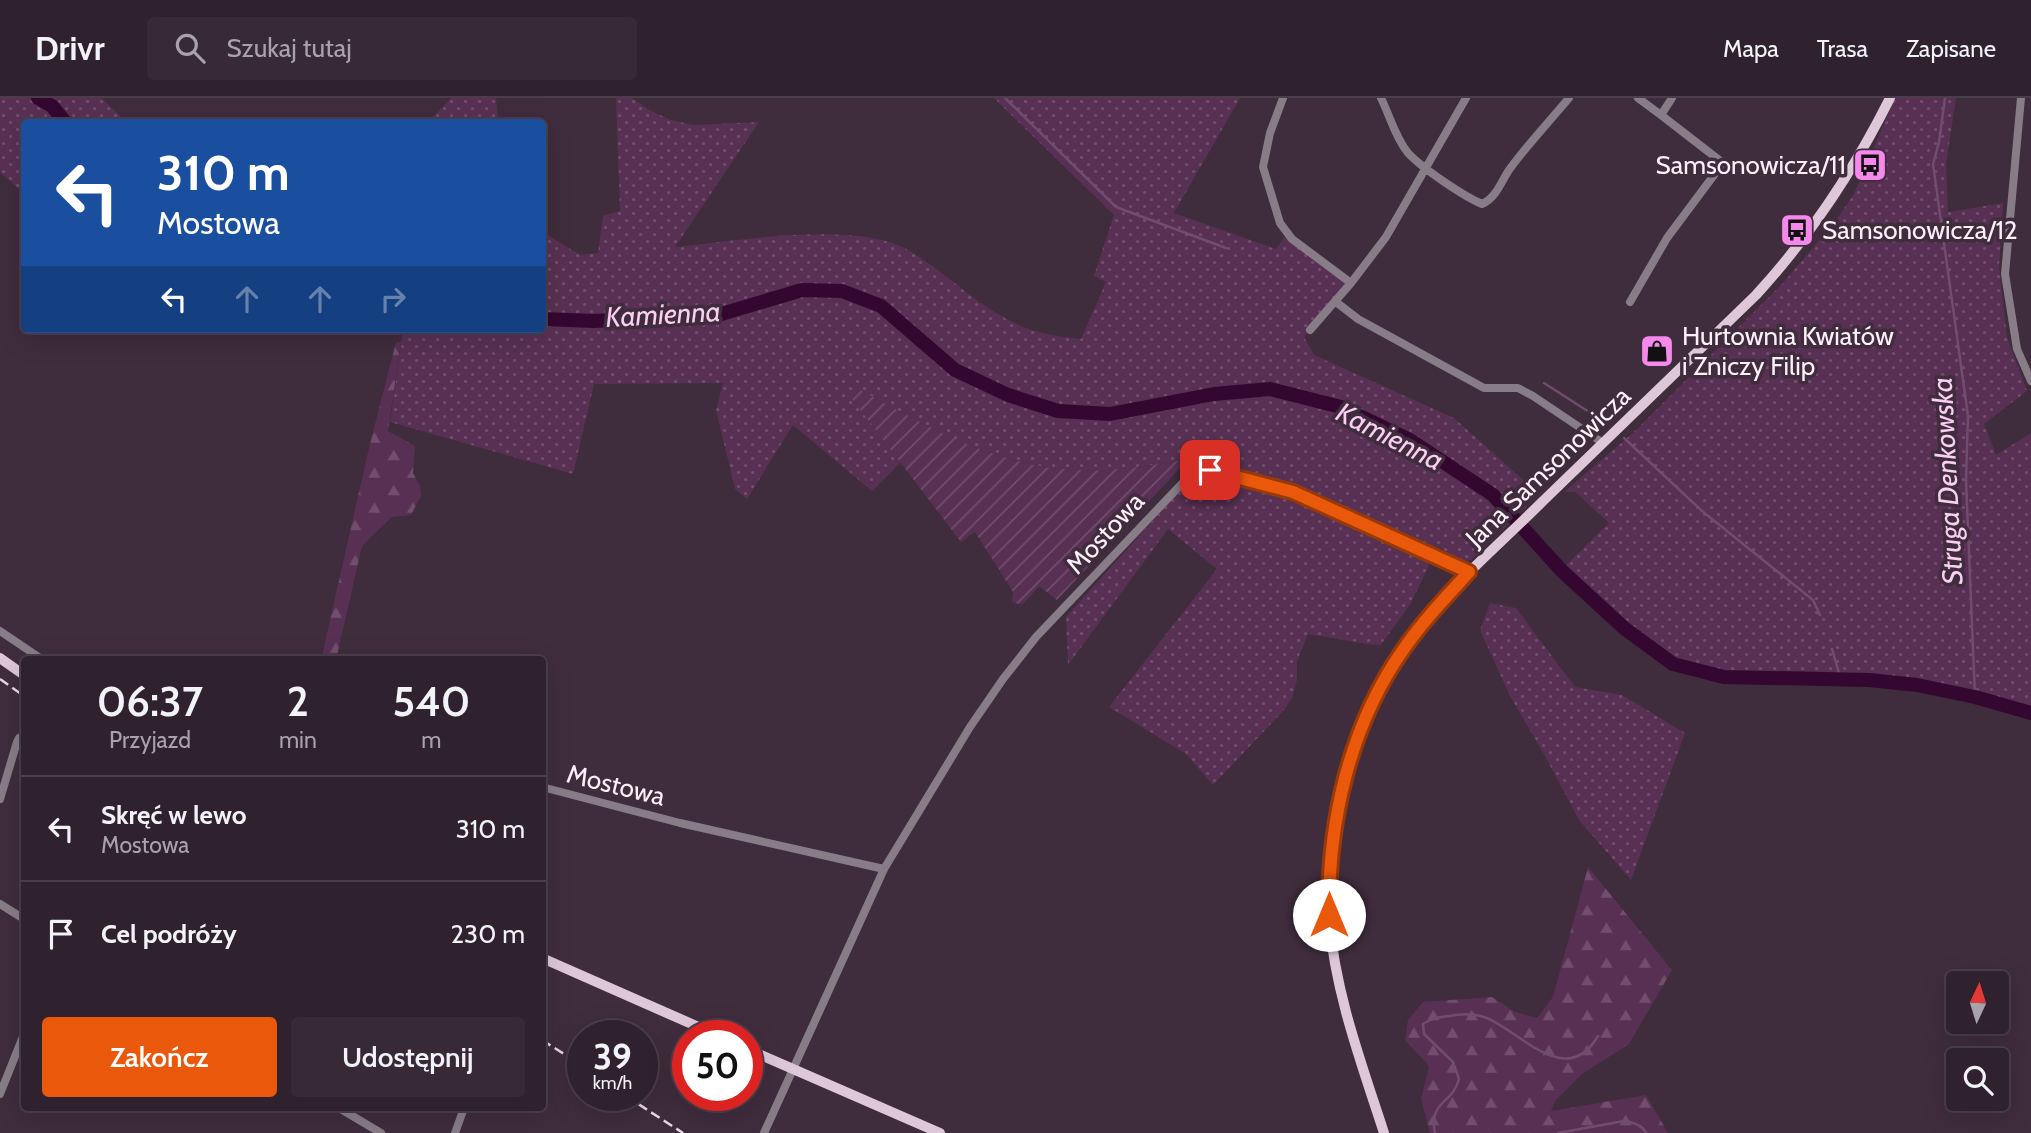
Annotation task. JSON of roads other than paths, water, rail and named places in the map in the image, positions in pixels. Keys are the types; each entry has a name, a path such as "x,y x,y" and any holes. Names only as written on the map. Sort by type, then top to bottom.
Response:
{"main road":[{"name":"Jana Samsonowicza","path":"1384,1133 1347,1018 1334,959 1329,893 1334,828 1343,782 1363,725 1381,687 1402,650 1469,572 1756,295 1781,267 1833,200 1890,98"},
{"path":"0,658 21,673"},
{"path":"546,960 683,1020"},
{"path":"763,1056 940,1133"}],"street":[{"path":"1283,98 1270,133 1263,167 1280,223 1292,239 1352,283"},
{"path":"1310,330 1352,283 1386,237 1466,98"},
{"path":"1382,99 1398,137 1409,153 1482,204 1488,202 1509,170 1569,98"},
{"path":"1630,302 1667,238 1723,163 1639,98"},
{"path":"1661,115 1672,98"},
{"path":"2021,98 2005,274 2017,349 2031,382"},
{"path":"1336,302 1358,319 1484,388 1518,388 1603,443"},
{"name":"Mostowa","path":"764,1133 884,869 964,738 1019,657 1036,637 1192,473 1210,470 1293,492 1469,572"},
{"path":"0,631 37,656"},
{"path":"0,799 17,742 21,737"},
{"name":"Mostowa","path":"546,789 680,823 884,869"},
{"path":"0,904 21,917"},
{"path":"0,1094 21,1042"},
{"path":"344,1111 380,1133"},
{"path":"455,1133 463,1111"}],"waterway":[{"name":"Kamienna","path":"38,98 52,106 63,119"},
{"path":"1005,98 1116,207 1226,248"},
{"name":"Struga Denkowska","path":"1945,98 1933,164 1968,416 1966,480 1975,697"},
{"name":"Kamienna","path":"546,319 594,321 718,315 802,290 842,291 881,306 955,370 1008,395 1058,411 1110,414 1214,394 1270,389 1341,407 1410,440 1493,495 1561,570 1624,628 1673,664 1724,677 1869,680 1917,685 1975,697 2031,713"},
{"path":"1544,383 1603,421"},
{"path":"1624,438 1702,511 1813,600 1820,615"},
{"path":"1832,649 1841,680"},
{"path":"1435,1133 1434,1123 1438,1108 1452,1093 1459,1079 1453,1062 1424,1034 1423,1024 1426,1022 1439,1017 1482,1016 1544,1053 1559,1058 1573,1058 1586,1051 1598,1036"},
{"path":"1558,1133 1624,1121 1637,1124 1646,1133"}],"railway":[{"path":"0,679 21,694"},
{"path":"546,1043 567,1056"},
{"path":"649,1111 683,1133"}],"place":[{"name":"Samsonowicza/11","path":"1870,165"},
{"name":"Samsonowicza/12","path":"1797,230"},
{"name":"Hurtownia Kwiatów i Zniczy Filip","path":"1657,351"}]}
